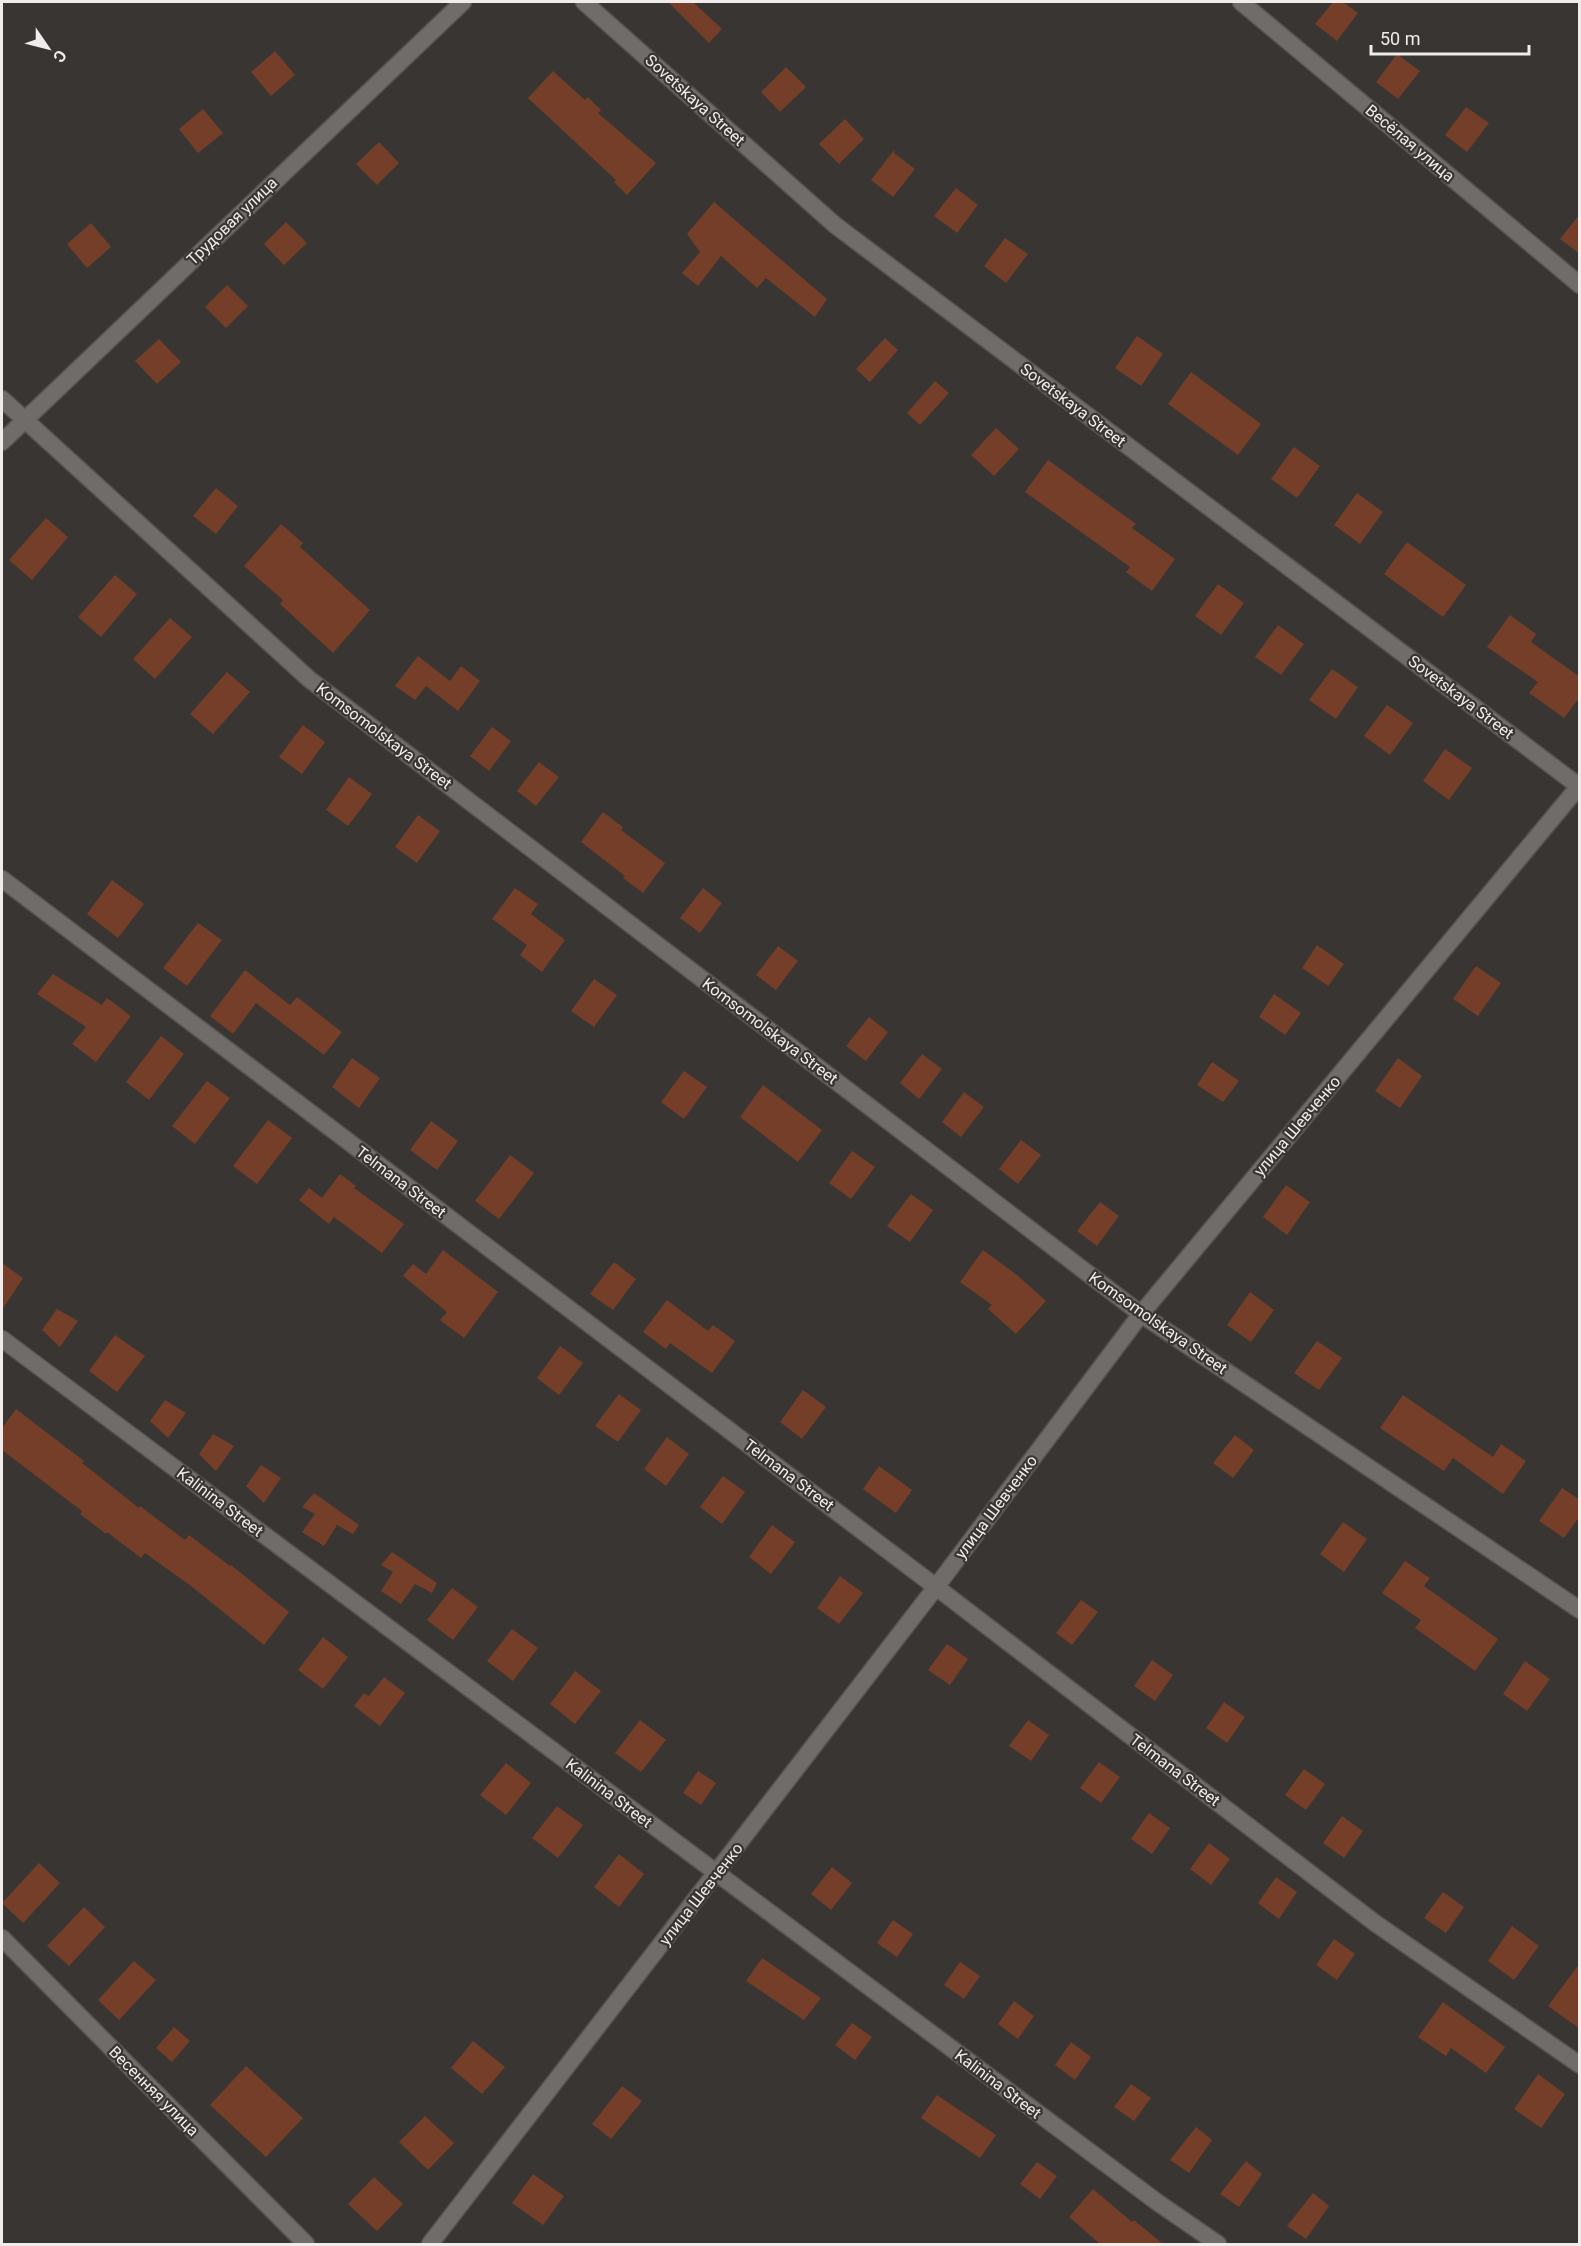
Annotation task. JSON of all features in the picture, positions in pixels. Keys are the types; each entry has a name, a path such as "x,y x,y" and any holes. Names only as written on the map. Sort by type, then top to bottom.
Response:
{"street":[{"name":"Трудовая улица","path":"2,442 463,2"},
{"name":"Sovetskaya Street","path":"584,2 835,225 1579,786"},
{"name":"Весёлая улица","path":"1241,2 1580,285"},
{"name":"Komsomolskaya Street","path":"2,399 309,679 1141,1314 1580,1610"},
{"name":"улица Шевченко","path":"430,2244 936,1587 1141,1314 1579,786"},
{"name":"Telmana Street","path":"2,879 1376,1923 1580,2066"},
{"name":"Kalinina Street","path":"2,1339 716,1874 1157,2202 1218,2244"},
{"name":"Весенняя улица","path":"2,1938 306,2244"}],"building":[{"path":"668,2 693,2 722,29 709,43"},
{"path":"1333,2 1343,2 1358,13 1337,41 1315,24"},
{"path":"275,51 295,75 271,96 251,72"},
{"path":"1397,54 1420,71 1398,99 1376,82"},
{"path":"786,67 806,87 780,112 761,92"},
{"path":"553,71 585,100 588,97 601,110 598,113 656,163 627,195 614,182 616,180 528,98"},
{"path":"1466,107 1489,123 1467,152 1445,135"},
{"path":"203,109 223,133 198,153 179,129"},
{"path":"845,119 864,139 839,164 819,144"},
{"path":"379,142 399,163 377,185 356,164"},
{"path":"894,150 894,153 915,169 893,197 871,180"},
{"path":"956,188 978,205 957,233 934,216"},
{"path":"714,202 827,299 815,317 766,278 757,288 721,256 698,286 682,273 700,252 687,234"},
{"path":"1580,214 1580,254 1560,239"},
{"path":"286,222 307,243 284,265 264,244"},
{"path":"91,223 111,247 87,268 67,244"},
{"path":"1005,238 1028,254 1006,283 984,266"},
{"path":"227,285 248,306 226,328 205,307"},
{"path":"1137,336 1163,354 1141,386 1115,368"},
{"path":"885,338 898,350 870,382 856,369"},
{"path":"159,339 181,362 157,384 135,361"},
{"path":"1191,372 1261,424 1238,455 1168,404"},
{"path":"935,381 949,393 920,425 907,413"},
{"path":"996,428 1019,449 994,476 971,455"},
{"path":"1294,447 1320,466 1297,498 1271,479"},
{"path":"1048,460 1136,524 1132,528 1175,559 1152,591 1126,572 1130,567 1025,492"},
{"path":"216,488 238,506 216,534 193,516"},
{"path":"1357,493 1383,512 1360,544 1334,525"},
{"path":"46,518 68,537 32,580 9,560"},
{"path":"281,524 303,543 300,547 370,610 333,653 280,604 283,600 244,566"},
{"path":"1407,542 1466,585 1443,617 1384,574"},
{"path":"115,575 137,594 101,637 78,617"},
{"path":"1218,584 1244,603 1221,635 1195,616"},
{"path":"1510,615 1536,634 1531,642 1580,677 1580,697 1564,718 1529,693 1538,682 1487,647"},
{"path":"170,618 192,637 155,679 133,659"},
{"path":"1278,625 1304,644 1281,675 1255,657"},
{"path":"418,656 450,681 461,666 480,681 458,711 426,686 415,700 395,686"},
{"path":"1332,669 1358,687 1336,719 1309,700"},
{"path":"227,672 250,692 213,734 190,714"},
{"path":"1387,705 1413,723 1390,755 1364,736"},
{"path":"303,725 325,742 302,774 279,757"},
{"path":"492,727 511,741 489,771 470,756"},
{"path":"1445,749 1472,768 1449,800 1423,781"},
{"path":"539,762 559,777 536,806 517,791"},
{"path":"349,777 372,794 348,826 326,810"},
{"path":"603,812 623,827 621,830 665,863 643,893 581,842"},
{"path":"418,815 440,831 417,863 395,847"},
{"path":"112,880 144,904 118,938 87,914"},
{"path":"515,888 538,904 531,914 565,940 542,972 520,955 527,945 492,919"},
{"path":"703,888 722,903 700,933 680,918"},
{"path":"198,923 222,940 187,986 163,968"},
{"path":"1317,945 1344,964 1328,986 1302,968"},
{"path":"778,946 798,961 776,990 756,975"},
{"path":"1476,966 1501,983 1478,1016 1453,999"},
{"path":"245,970 290,1005 297,997 342,1032 324,1055 256,1003 233,1034 210,1016"},
{"path":"53,974 102,1005 107,998 131,1016 96,1062 72,1044 86,1027 37,994"},
{"path":"594,979 617,995 594,1027 571,1011"},
{"path":"1274,994 1301,1013 1285,1035 1259,1017"},
{"path":"869,1017 888,1032 866,1061 846,1046"},
{"path":"161,1036 184,1054 149,1100 126,1082"},
{"path":"922,1054 942,1069 919,1099 900,1083"},
{"path":"352,1058 380,1078 359,1108 332,1087"},
{"path":"1398,1058 1422,1076 1400,1108 1375,1091"},
{"path":"1212,1062 1239,1081 1223,1102 1197,1085"},
{"path":"684,1071 707,1087 684,1119 661,1102"},
{"path":"207,1081 230,1098 195,1144 172,1126"},
{"path":"763,1085 822,1130 798,1162 740,1117"},
{"path":"964,1092 984,1107 961,1137 942,1122"},
{"path":"268,1120 292,1138 257,1184 233,1166"},
{"path":"431,1121 458,1141 437,1170 410,1150"},
{"path":"1021,1140 1041,1155 1018,1184 999,1169"},
{"path":"852,1151 875,1167 851,1199 829,1183"},
{"path":"510,1155 534,1173 499,1219 475,1201"},
{"path":"340,1174 356,1186 354,1188 404,1224 382,1253 334,1217 329,1224 299,1200 309,1188 322,1198"},
{"path":"1286,1185 1310,1202 1287,1235 1263,1217"},
{"path":"911,1194 933,1210 910,1242 887,1226"},
{"path":"1100,1202 1119,1216 1097,1246 1077,1231"},
{"path":"443,1250 498,1292 464,1338 440,1320 447,1312 403,1276 413,1264 426,1274"},
{"path":"983,1250 1017,1275 1046,1301 1016,1334 988,1309 992,1305 960,1282"},
{"path":"614,1262 636,1279 613,1310 590,1294"},
{"path":"2,1263 23,1278 2,1310"},
{"path":"1250,1292 1274,1310 1251,1342 1227,1325"},
{"path":"667,1300 708,1331 713,1325 735,1341 712,1373 670,1343 666,1349 643,1332"},
{"path":"57,1309 78,1321 60,1347 42,1330"},
{"path":"115,1335 145,1356 117,1392 89,1371"},
{"path":"1317,1341 1342,1358 1319,1390 1294,1373"},
{"path":"560,1346 583,1363 559,1395 537,1378"},
{"path":"803,1390 826,1407 802,1439 780,1422"},
{"path":"619,1394 641,1410 618,1442 595,1426"},
{"path":"1403,1395 1493,1457 1501,1444 1526,1461 1503,1494 1453,1458 1444,1471 1380,1428"},
{"path":"165,1400 186,1413 168,1438 150,1421"},
{"path":"16,1409 84,1461 82,1463 139,1508 140,1506 185,1540 189,1535 231,1565 289,1612 264,1645 191,1586 145,1553 141,1558 107,1532 106,1534 80,1514 82,1511 2,1450 2,1428"},
{"path":"213,1434 234,1446 216,1471 199,1454"},
{"path":"1235,1435 1254,1450 1233,1478 1213,1463"},
{"path":"667,1437 689,1454 666,1486 644,1469"},
{"path":"261,1465 281,1478 264,1503 246,1486"},
{"path":"879,1466 912,1490 896,1513 863,1489"},
{"path":"723,1476 745,1492 722,1524 700,1507"},
{"path":"1562,1488 1580,1500 1580,1516 1564,1538 1539,1521"},
{"path":"314,1493 359,1525 353,1534 337,1525 324,1546 302,1532 315,1514 302,1507"},
{"path":"1343,1522 1367,1539 1344,1572 1320,1554"},
{"path":"772,1525 795,1542 771,1574 749,1557"},
{"path":"392,1552 437,1583 432,1593 415,1584 401,1604 381,1591 393,1572 381,1565"},
{"path":"1405,1561 1430,1578 1424,1586 1498,1639 1475,1671 1415,1628 1421,1620 1382,1593"},
{"path":"840,1576 863,1593 839,1624 817,1608"},
{"path":"452,1588 478,1607 453,1640 427,1620"},
{"path":"1081,1600 1098,1612 1072,1645 1056,1633"},
{"path":"512,1629 538,1648 513,1681 487,1661"},
{"path":"323,1637 348,1657 323,1689 298,1670"},
{"path":"947,1644 968,1659 950,1685 928,1670"},
{"path":"1152,1660 1173,1675 1155,1701 1134,1686"},
{"path":"1525,1661 1550,1679 1527,1711 1503,1694"},
{"path":"575,1671 601,1691 575,1724 550,1704"},
{"path":"384,1677 405,1693 380,1726 354,1706 364,1693 369,1696"},
{"path":"1224,1702 1245,1717 1227,1743 1206,1728"},
{"path":"640,1720 666,1740 641,1772 615,1753"},
{"path":"1028,1720 1049,1735 1031,1761 1009,1746"},
{"path":"1099,1762 1120,1777 1101,1803 1080,1788"},
{"path":"506,1763 531,1783 506,1815 480,1795"},
{"path":"1304,1769 1325,1784 1306,1810 1285,1795"},
{"path":"698,1771 716,1783 701,1805 683,1793"},
{"path":"557,1806 583,1825 558,1858 532,1838"},
{"path":"1149,1813 1170,1828 1152,1854 1131,1839"},
{"path":"1342,1816 1363,1831 1344,1858 1323,1843"},
{"path":"1209,1843 1230,1859 1211,1885 1190,1869"},
{"path":"619,1854 644,1874 619,1907 594,1887"},
{"path":"39,1863 60,1883 23,1923 2,1903"},
{"path":"832,1867 852,1883 831,1910 811,1894"},
{"path":"1276,1877 1297,1892 1279,1919 1258,1903"},
{"path":"1443,1892 1464,1907 1446,1933 1424,1918"},
{"path":"84,1907 105,1927 69,1966 47,1946"},
{"path":"893,1920 913,1934 897,1957 877,1943"},
{"path":"1512,1926 1539,1946 1514,1980 1488,1961"},
{"path":"1334,1939 1355,1954 1337,1980 1316,1965"},
{"path":"762,1958 821,1998 804,2020 746,1981"},
{"path":"134,1961 156,1980 119,2020 98,2000"},
{"path":"960,1962 980,1976 964,1999 944,1985"},
{"path":"1580,1963 1580,2029 1548,2006"},
{"path":"1014,2001 1034,2016 1018,2039 998,2024"},
{"path":"1443,2002 1505,2047 1486,2073 1451,2048 1446,2056 1418,2037"},
{"path":"852,2023 872,2037 855,2060 835,2045"},
{"path":"174,2027 190,2041 172,2062 156,2048"},
{"path":"473,2041 505,2067 482,2094 451,2068"},
{"path":"1071,2042 1091,2057 1075,2080 1055,2065"},
{"path":"246,2066 303,2118 266,2157 210,2105"},
{"path":"1538,2074 1565,2094 1541,2128 1514,2109"},
{"path":"1131,2084 1151,2098 1134,2121 1114,2107"},
{"path":"622,2086 642,2101 611,2139 592,2124"},
{"path":"937,2095 996,2135 980,2158 921,2118"},
{"path":"425,2116 454,2143 428,2170 399,2142"},
{"path":"1196,2127 1212,2140 1189,2173 1170,2160"},
{"path":"1246,2161 1262,2174 1239,2207 1220,2194"},
{"path":"1037,2162 1057,2176 1040,2199 1020,2184"},
{"path":"533,2174 564,2196 543,2225 512,2203"},
{"path":"374,2177 403,2204 377,2231 348,2204"},
{"path":"1093,2189 1132,2222 1134,2220 1163,2244 1100,2244 1069,2217"},
{"path":"1313,2193 1329,2206 1306,2239 1287,2226"}]}
